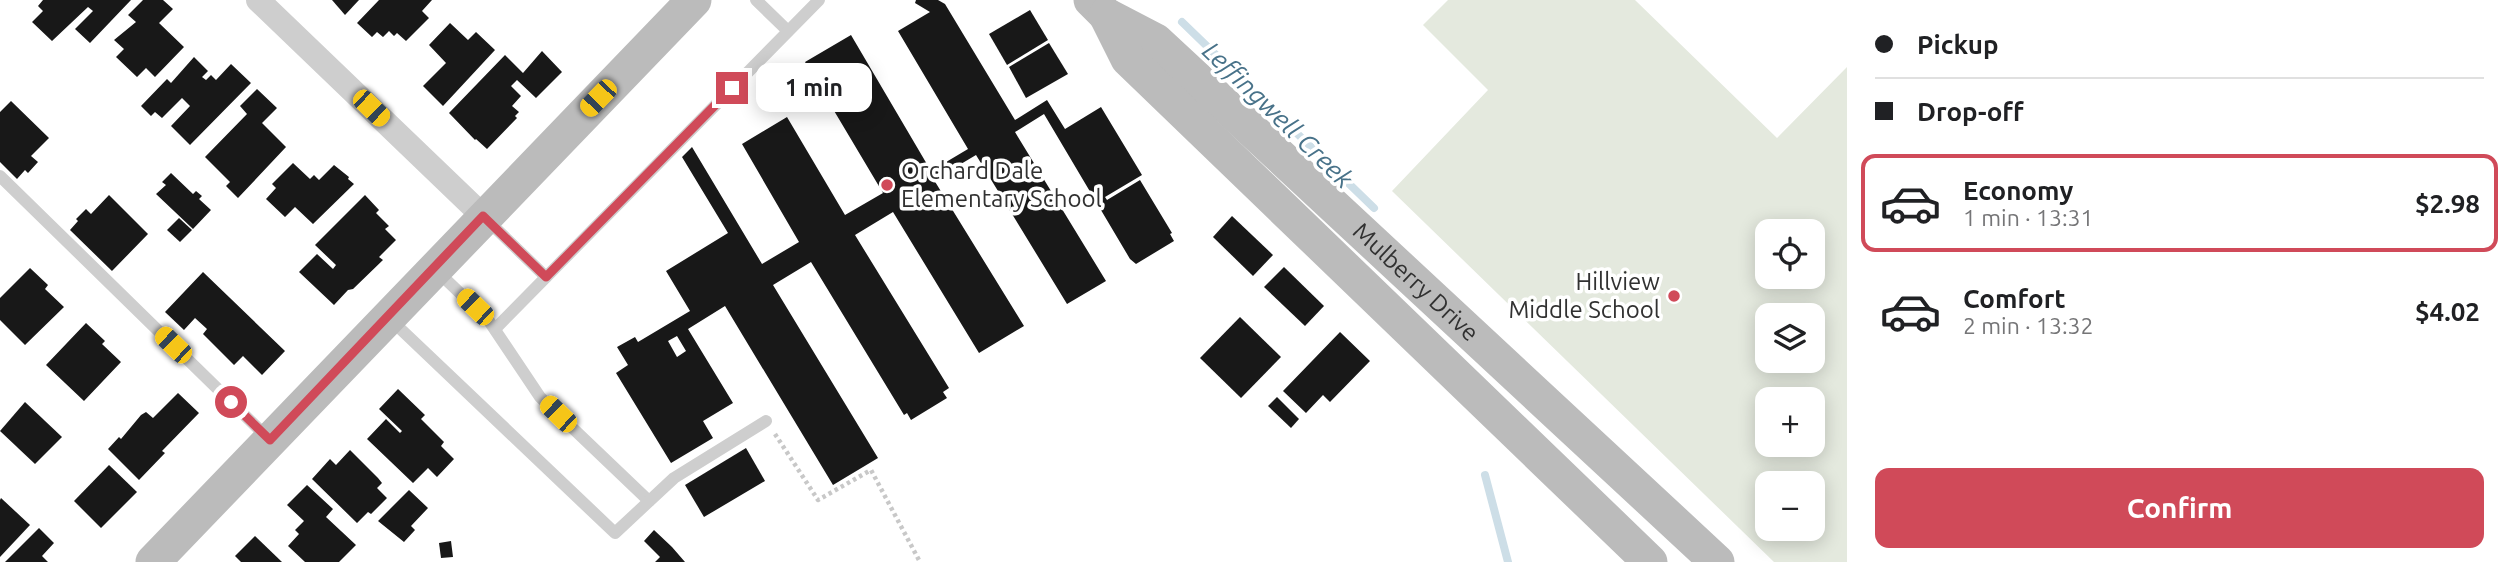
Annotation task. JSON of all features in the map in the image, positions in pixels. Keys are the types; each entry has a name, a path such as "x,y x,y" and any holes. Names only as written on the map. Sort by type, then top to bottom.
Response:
{"street":[{"path":"258,0 483,216"},
{"path":"159,560 483,216 694,0"},
{"name":"Mulberry Drive","path":"1106,5 1156,41 1717,562"},
{"name":"Mulberry Drive","path":"1106,5 1128,59 1643,559"},
{"path":"1643,559 1670,517"}],"lane":[{"path":"756,0 788,31"},
{"path":"495,328 819,0"},
{"path":"0,176 270,440"},
{"path":"483,216 546,277"},
{"path":"434,268 495,328 540,397 649,501"},
{"path":"387,317 615,533 686,470 766,421"}],"path":[{"path":"766,421 818,500 871,470 920,562"}],"shaded area":[{"name":"Hillview Middle School","path":"1448,0 1635,0 1777,138 1847,67 1847,562 1774,562 1392,191 1488,90 1423,25"}],"building":[{"path":"43,0 131,0 90,43 75,29 93,11 88,7 52,41 32,22 43,11 38,6"},
{"path":"143,0 163,0 173,9 159,23 184,47 155,77 146,68 137,77 116,57 124,49 114,40 136,22 128,15"},
{"path":"332,0 359,0 345,15"},
{"path":"379,0 432,0 422,11 429,18 406,41 397,33 394,36 389,31 383,37 377,32 372,37 357,23"},
{"path":"916,0 938,0 945,4 1015,120 1047,100 1065,129 1101,107 1142,175 1105,197 1107,200 1140,180 1172,233 1170,234 1174,241 1136,264 1130,259 1044,114 1015,132 1106,281 1067,304 976,155 934,180 1024,326 979,353 893,212 855,235 949,388 943,392 947,398 911,420 907,413 904,415 811,262 773,285 878,458 833,485 725,306 688,329 733,403 703,421 713,438 671,463 616,373 628,365 617,347 635,337 638,342 690,311 666,271 728,233 682,157 692,147 762,264 799,242 742,144 787,117 845,215 883,193 805,62 851,35 931,171 968,149 898,31 930,12 915,3","holes":["677,336 686,351 677,357 668,341"]},
{"path":"1030,10 1048,40 1007,65 989,34"},
{"path":"450,23 468,40 476,32 495,50 443,106 423,86 446,63 429,45"},
{"path":"1049,43 1068,74 1026,98 1009,67"},
{"path":"542,51 562,72 536,98 517,80 511,86 521,96 512,106 519,112 515,116 517,118 487,149 449,113 505,55 523,73"},
{"path":"194,57 208,71 202,77 206,80 211,75 216,80 231,64 251,83 190,145 171,126 190,106 182,98 162,118 155,112 151,116 141,106 167,79 171,83"},
{"path":"257,89 277,108 262,123 286,147 238,198 226,186 230,182 205,157 247,114 240,106"},
{"path":"11,101 49,138 31,156 38,162 28,173 25,170 17,179 0,162 0,112"},
{"path":"293,163 310,179 314,175 319,180 334,165 354,184 313,224 295,207 285,217 266,199 276,188 272,184"},
{"path":"171,173 193,194 196,191 202,196 199,199 211,210 193,229 156,194 166,185 162,182"},
{"path":"109,195 148,234 112,271 70,230 86,209 91,214"},
{"path":"365,195 379,210 376,213 389,226 385,229 396,240 379,257 383,260 334,305 299,272 317,254 333,269 336,265 315,245"},
{"path":"1232,216 1273,255 1253,276 1213,237"},
{"path":"179,218 192,230 180,242 167,230"},
{"path":"1284,267 1324,306 1305,326 1264,287"},
{"path":"30,268 48,285 45,289 64,307 25,345 0,320 0,298"},
{"path":"203,272 285,351 262,375 243,356 234,365 203,334 207,329 195,318 184,330 165,312"},
{"path":"1240,317 1281,357 1241,398 1200,358"},
{"path":"86,323 105,341 102,344 121,362 84,401 46,365"},
{"path":"1340,332 1370,361 1330,402 1323,395 1306,413 1283,391"},
{"path":"398,389 425,415 421,419 444,442 441,446 454,459 437,477 428,468 413,483 367,439 386,419 400,433 402,431 379,409"},
{"path":"178,393 199,413 162,451 165,453 139,480 108,449 119,437 121,439 141,415 146,412 153,418"},
{"path":"1277,397 1299,419 1291,428 1268,406"},
{"path":"25,402 62,437 35,464 0,431"},
{"path":"746,448 765,481 704,517 685,485"},
{"path":"350,450 382,483 377,488 387,498 357,523 312,479 330,459 336,465"},
{"path":"109,465 137,492 101,528 74,501"},
{"path":"307,485 333,509 326,517 356,545 339,562 305,562 288,546 299,534 295,530 304,521 287,505"},
{"path":"409,490 428,508 411,526 415,530 404,542 378,521"},
{"path":"1,498 30,525 0,557 0,500"},
{"path":"39,528 54,543 42,556 48,562 5,562"},
{"path":"654,530 685,562 655,562 660,557 644,541"},
{"path":"255,536 282,562 241,562 235,556"},
{"path":"451,541 453,557 441,558 439,543"}],"waterway":[{"name":"Leffingwell Creek","path":"1182,22 1374,208"},
{"name":"Leffingwell Creek","path":"1485,475 1508,562"}],"place":[{"name":"Orchard Dale Elementary School","path":"887,185"},
{"name":"Hillview Middle School","path":"1674,296"}],"route":[{"path":"231,402 270,440 483,216 546,277 732,88"}]}
